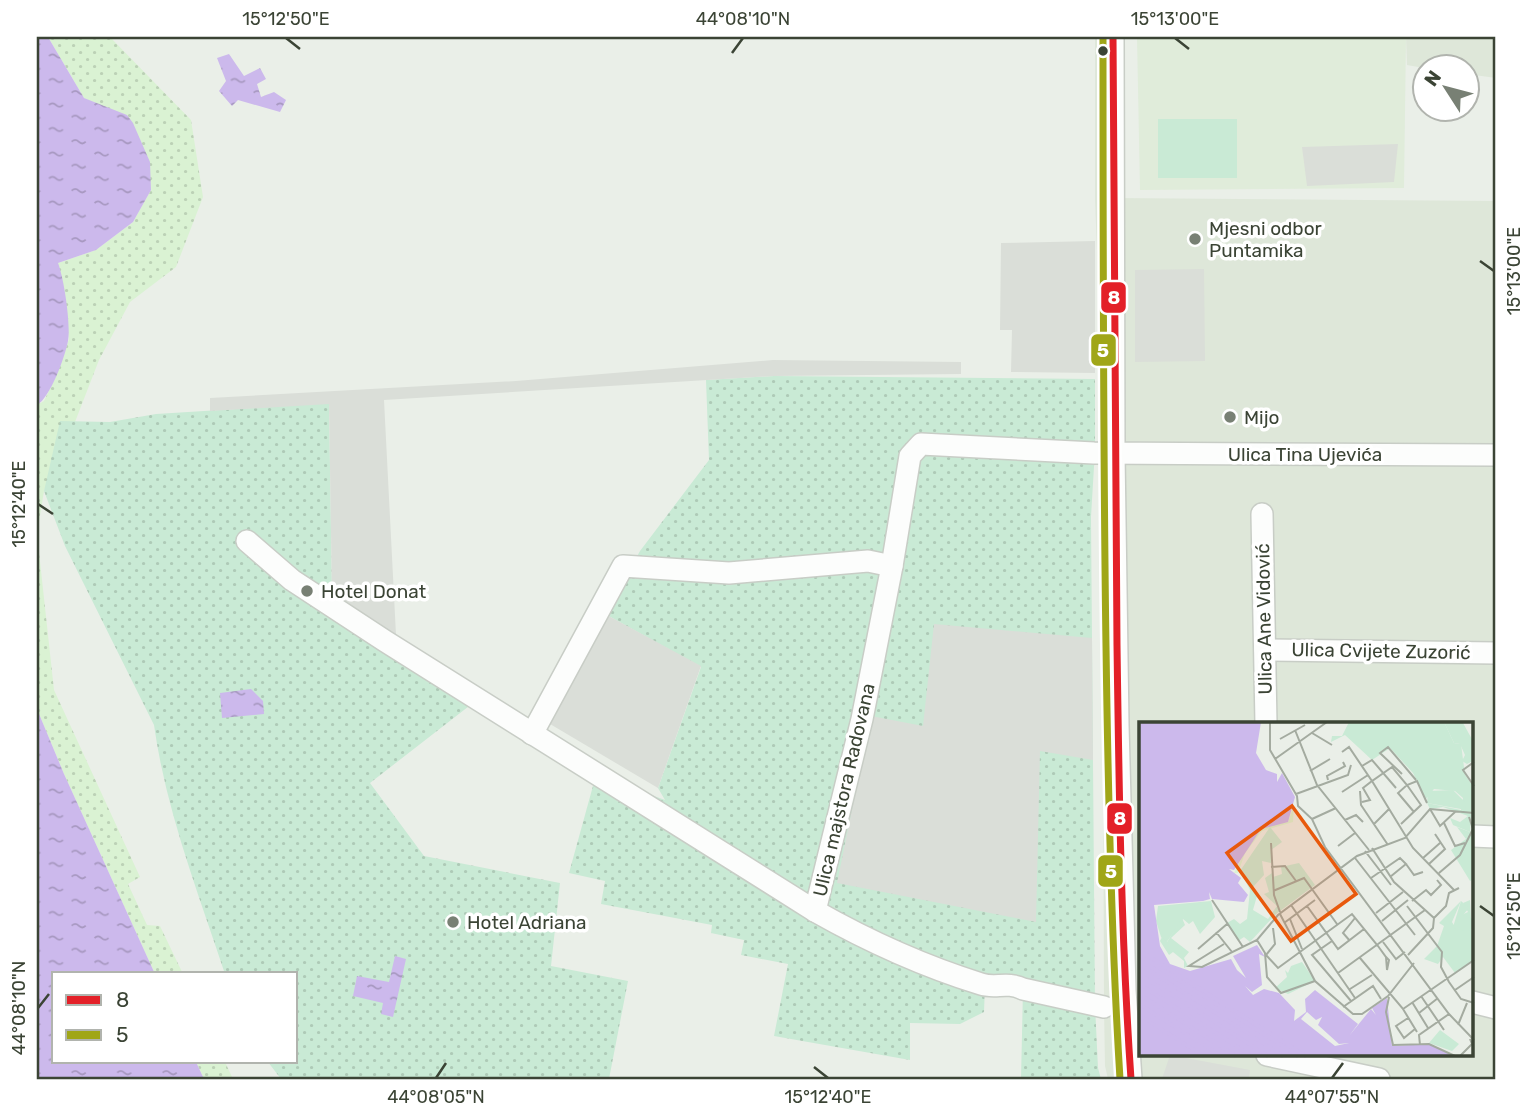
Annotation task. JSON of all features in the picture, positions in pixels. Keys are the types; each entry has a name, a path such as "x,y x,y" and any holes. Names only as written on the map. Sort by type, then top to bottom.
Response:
{"street":[{"path":"1113,37 1114,453 1131,830 1125,990 1134,1027 1131,1079"},
{"name":"Ulica majstora Radovana","path":"247,541 292,580 815,911 862,719 910,456 921,444 1114,453"},
{"name":"Ulica Tina Ujevića","path":"1114,453 1496,455"},
{"name":"Ulica Ane Vidović","path":"1262,514 1266,722"},
{"path":"532,734 623,566 729,573 868,561 892,566"},
{"name":"Ulica Cvijete Zuzorić","path":"1265,650 1496,653"},
{"path":"1474,836 1496,837"},
{"path":"815,911 868,940 985,986 1011,983 1023,989 1104,1007"},
{"path":"1474,1002 1496,1008"},
{"path":"1272,1056 1379,1079"}],"shaded area":[{"path":"1095,37 1113,37 1114,198 1496,201 1496,1079 1108,1079 1105,1066 1104,1007 1102,379 1095,199"},
{"path":"1137,37 1406,37 1404,188 1140,190"},
{"path":"1406,37 1496,37 1496,78 1480,76 1480,52 1410,52 1410,66 1407,65"},
{"path":"1158,119 1237,119 1237,178 1158,178"},
{"path":"1398,144 1394,182 1307,186 1302,147"},
{"path":"1095,241 1095,373 1011,372 1012,330 1000,330 1001,243"},
{"path":"1204,269 1205,361 1135,362 1135,270"},
{"path":"773,360 961,362 961,374 774,376 384,400 396,635 332,595 329,404 210,411 210,398 516,381"},
{"path":"774,376 1095,379 1091,517 1095,1005 1098,1068 1101,1079 1021,1079 1023,989 985,986 984,1012 960,1024 910,1023 910,1060 774,1036 788,964 741,955 744,940 711,933 712,925 601,904 605,881 569,873 596,775 665,800 658,788 701,667 605,614 640,551 709,460 706,380"},
{"path":"329,403 332,595 473,703 370,783 424,856 560,883 551,966 628,981 609,1079 281,1079 270,1064 298,1064 298,972 224,972 166,789 154,725 65,546 44,491 60,421 110,422 156,414"},
{"path":"605,614 701,666 658,788 545,721"},
{"path":"934,624 1092,638 1093,760 1040,751 1036,922 837,883 871,716 923,726"},
{"path":"1170,1056 1250,1070 1249,1079 1162,1079"}],"sand":[{"path":"48,37 110,37 191,120 203,197 176,267 130,302 99,360 44,491 37,534 37,405 44,401 69,339 58,263 96,250 133,222 151,190 89,101 84,98"},
{"path":"37,534 54,690 140,877 128,884 147,925 160,926 182,972 154,972 37,709"},
{"path":"197,1064 226,1064 233,1079 204,1079"}],"water":[{"path":"37,37 48,37 84,98 127,115 133,123 150,162 151,190 133,222 96,250 58,263 69,324 68,341 52,386 37,405"},
{"path":"229,54 244,76 260,68 266,79 257,84 261,97 274,92 286,100 280,112 238,100 232,106 219,91 226,81 217,58"},
{"path":"251,689 263,701 264,714 222,718 220,693"},
{"path":"37,709 154,972 52,972 52,1064 197,1064 204,1079 37,1079"},
{"path":"395,956 406,959 393,1017 381,1014 383,1003 353,996 357,976 389,982"}],"transit line":[{"name":"5","path":"1103,37 1107,700 1112,917 1120,1079"},
{"name":"8","path":"1113,37 1114,417 1119,754 1131,1079"}],"place":[{"name":"Mjesni odbor Puntamika","path":"1195,239"},
{"name":"Mijo","path":"1230,417"},
{"name":"Hotel Donat","path":"307,591"},
{"name":"Hotel Adriana","path":"453,922"}]}
